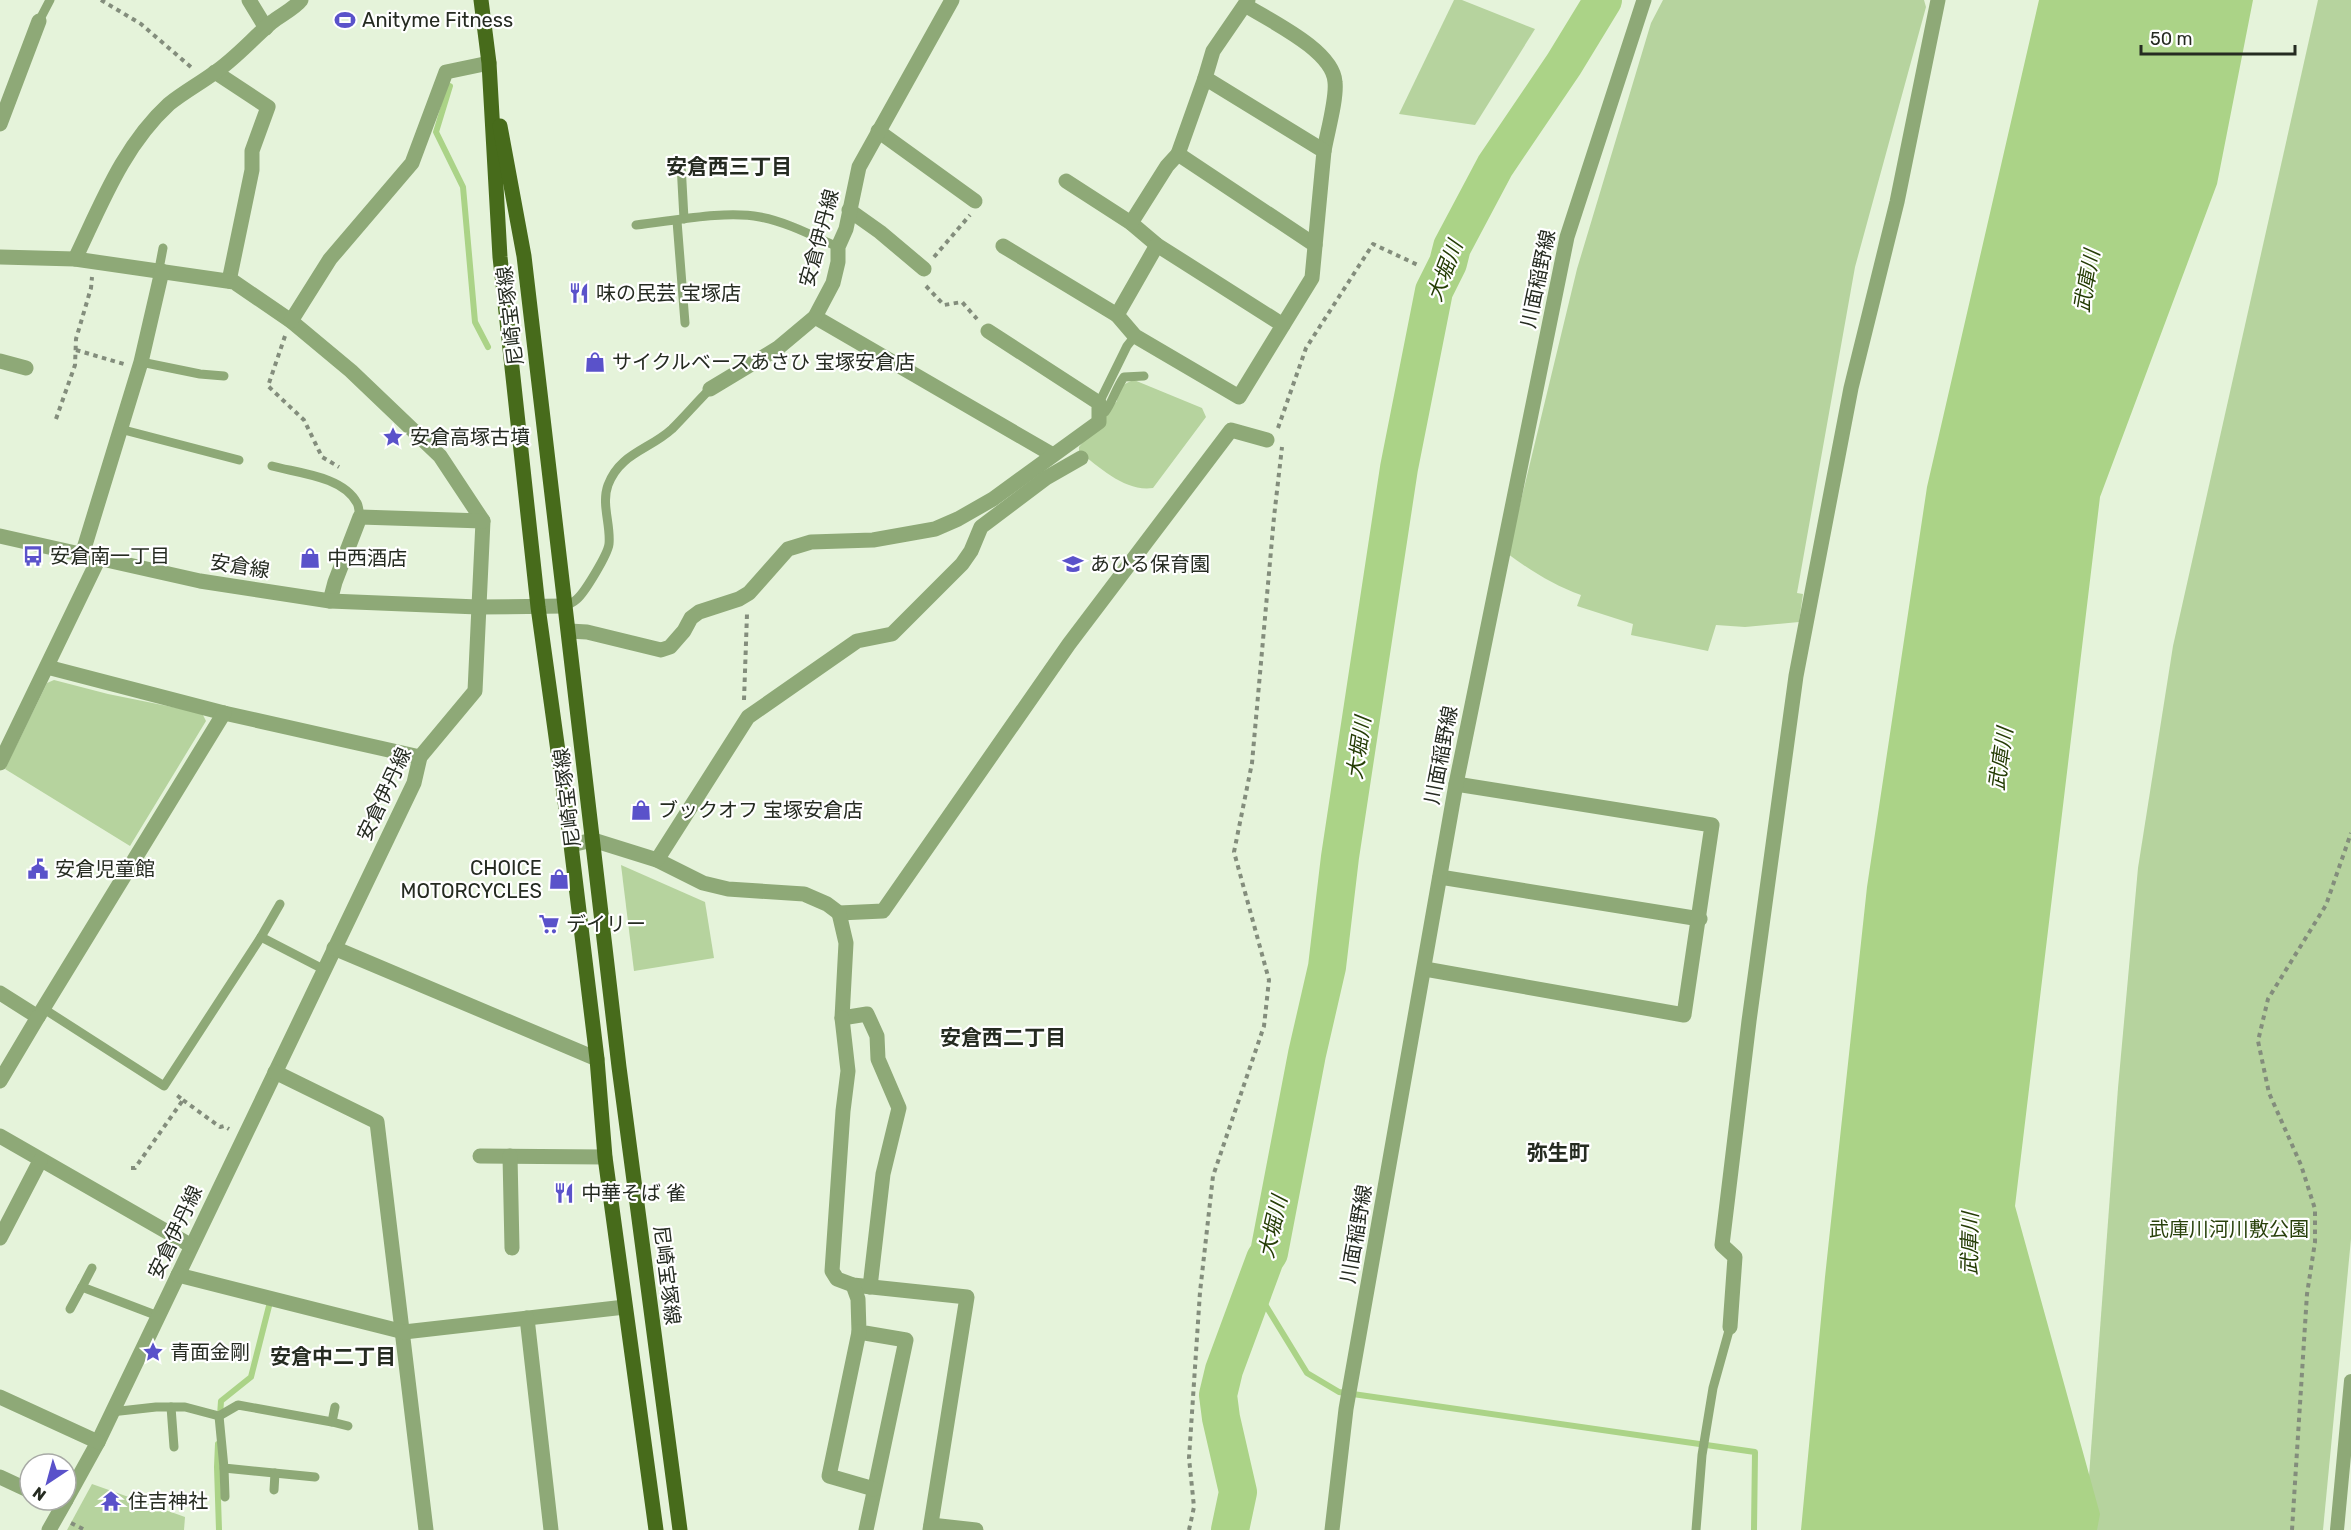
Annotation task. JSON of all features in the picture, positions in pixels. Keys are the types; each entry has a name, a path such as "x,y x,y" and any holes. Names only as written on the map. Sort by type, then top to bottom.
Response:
{"main road":[{"name":"尼崎宝塚線","path":"481,0 489,63 524,256 619,1067 680,1530"},
{"name":"尼崎宝塚線","path":"489,63 500,257 538,607 572,845 597,1059 605,1157 656,1530"}],"street":[{"path":"249,0 266,28"},
{"path":"75,259 125,158 142,134 168,106 209,76 286,10 297,6 301,0"},
{"name":"安倉伊丹線","path":"710,389 778,348 815,317 833,283 838,262 838,247 846,229 860,167 952,0"},
{"name":"川面稲野線","path":"1332,1530 1346,1409 1456,784 1567,237 1644,0"},
{"path":"1730,1327 1735,1257 1722,1245 1749,1021 1796,676 1851,388 1897,202 1938,0"},
{"path":"1003,246 1117,315 1135,336 1239,398 1312,278 1324,151 1335,83 1333,71 1325,58 1247,2 1213,51 1184,143 1131,223"},
{"path":"0,123 39,21"},
{"path":"291,321 330,259 412,163 446,72 489,63"},
{"path":"209,76 268,107 252,151 252,170 229,280"},
{"path":"1205,78 1324,151"},
{"path":"878,131 975,201"},
{"path":"1178,154 1315,245"},
{"path":"1066,181 1131,223 1157,245 1283,325"},
{"path":"849,210 880,232 924,269"},
{"path":"1117,315 1157,245"},
{"path":"0,257 75,259 229,280 291,321 351,371 440,456 483,521"},
{"path":"82,555 140,365 162,271"},
{"path":"815,317 1053,455"},
{"path":"568,631 587,632 661,650 670,647 684,631 691,618 699,612 729,603 749,593 788,549 811,542 873,540 935,529 993,499 1100,422 1099,403 988,331"},
{"path":"0,361 26,368"},
{"path":"572,845 593,840 657,860 703,883 728,889 804,894 827,904 839,913 883,911 1069,644 1231,430 1275,436"},
{"path":"657,860 748,717 857,640 892,634 962,564 971,551 981,527 1046,478 1081,458"},
{"path":"330,601 360,517 483,521"},
{"name":"安倉伊丹線","path":"78,1474 98,1442 110,1412 178,1275 190,1245 414,783 420,758 475,691 483,521"},
{"name":"安倉線","path":"0,537 200,581 330,601 478,607"},
{"path":"0,763 99,558"},
{"path":"478,607 565,606"},
{"path":"47,667 224,713 420,758"},
{"path":"0,1081 224,713"},
{"path":"1425,969 1684,1015 1700,919 1712,825 1456,784"},
{"path":"1440,877 1700,919"},
{"path":"839,913 846,943 842,1018 848,1071 832,1270 837,1279 853,1285 967,1297 930,1527 976,1530"},
{"path":"334,948 597,1059"},
{"path":"0,993 41,1013"},
{"path":"842,1018 867,1014 877,1036 878,1059 899,1108 884,1174 870,1287"},
{"path":"275,1072 377,1122 426,1530"},
{"path":"0,1136 190,1245"},
{"path":"480,1156 605,1157"},
{"path":"510,1156 512,1248"},
{"path":"0,1238 40,1161"},
{"path":"178,1275 404,1332 625,1307"},
{"path":"853,1285 858,1299 859,1332 829,1476 874,1489"},
{"path":"527,1318 551,1530"},
{"path":"859,1332 906,1340 866,1530"},
{"path":"2337,1530 2351,1381"},
{"path":"0,1397 98,1442"},
{"path":"0,1477 18,1485"},
{"name":"安倉伊丹線","path":"49,1530 56,1512"}],"lane":[{"path":"39,21 50,0"},
{"path":"681,164 685,322"},
{"path":"636,225 733,215 758,217 779,222 838,247"},
{"path":"162,271 159,269 163,248"},
{"path":"1135,336 1127,345 1099,403 1105,412 1124,376 1144,376"},
{"path":"140,365 224,376"},
{"name":"安倉伊丹線","path":"565,606 578,599 606,555 609,544 606,499 608,486 616,470 625,459 656,442 710,389"},
{"path":"120,429 239,460"},
{"path":"272,466 313,475 342,488 357,503 360,517"},
{"path":"41,1013 164,1086 280,904"},
{"path":"261,937 323,969"},
{"path":"70,1309 92,1268"},
{"path":"82,1287 158,1316"},
{"path":"1696,1530 1705,1436 1713,1388 1730,1327"},
{"path":"110,1412 185,1407 219,1416 238,1405 348,1426"},
{"path":"171,1407 174,1447"},
{"path":"332,1422 335,1407"},
{"path":"219,1416 225,1497"},
{"path":"224,1468 315,1477"},
{"path":"274,1490 275,1473"}],"path":[{"path":"101,0 141,24 186,62 209,76"},
{"path":"924,269 975,208 975,201"},
{"path":"1189,1530 1194,1507 1189,1458 1190,1434 1200,1292 1213,1176 1264,1026 1269,981 1234,852 1252,763 1274,517 1284,451 1275,436 1306,348 1373,244 1420,266"},
{"path":"56,419 75,365 76,339 91,288 92,261"},
{"path":"291,321 268,386 304,420 322,457 347,472"},
{"path":"76,350 140,365"},
{"path":"748,607 743,711 748,717"},
{"path":"2292,1530 2307,1294 2315,1242 2315,1209 2301,1165 2269,1093 2258,1041 2268,999 2326,905 2351,833"},
{"path":"164,1086 220,1127 224,1126 243,1139"},
{"path":"131,1168 135,1168 183,1100"}],"green space":[{"path":"1454,0 1462,0 1535,29 1475,125 1399,114"},
{"path":"1663,0 1924,0 1926,7 1855,267 1797,593 1803,594 1799,622 1745,627 1716,625 1708,651 1631,635 1633,624 1577,606 1581,595 1543,578 1508,554 1577,269 1651,23"},
{"name":"武庫川河川敷公園","path":"2318,0 2351,0 2351,1239 2323,1530 2085,1530 2118,1088 2138,868 2173,646"},
{"path":"1134,380 1202,408 1206,417 1153,488 1123,483 1079,452 1079,447 1117,401 1121,388"},
{"path":"54,680 108,694 202,713 206,721 130,846 5,769 47,683"},
{"path":"621,865 705,902 714,958 634,971"},
{"name":"住吉神社","path":"92,1484 185,1517 184,1530 67,1530"}],"water":[{"name":"武庫川","path":"2039,0 2253,0 2217,184 2100,497 2015,1206 2100,1514 2097,1530 1801,1530 1825,1277 1867,887 1927,487"}],"waterway":[{"name":"大堀川","path":"1230,1530 1238,1492 1218,1395 1224,1370 1269,1253 1307,1054 1327,967 1340,857 1399,468 1434,291 1448,263 1452,247 1495,166 1564,64 1603,0"},
{"path":"450,86 436,132 463,187 475,322 488,347"},
{"path":"1255,1288 1307,1373 1339,1392 1755,1452 1754,1530"},
{"path":"220,1416 221,1401 251,1377 269,1306"},
{"path":"218,1444 219,1530"}],"place":[{"name":"Anityme Fitness","path":"345,20"},
{"name":"味の民芸 宝塚店","path":"579,293"},
{"name":"サイクルベースあさひ 宝塚安倉店","path":"595,362"},
{"name":"安倉高塚古墳","path":"393,437"},
{"name":"安倉南一丁目","path":"33,556"},
{"name":"中西酒店","path":"310,558"},
{"name":"あひる保育園","path":"1073,564"},
{"name":"ブックオフ 宝塚安倉店","path":"641,810"},
{"name":"安倉児童館","path":"38,869"},
{"name":"CHOICE MOTORCYCLES","path":"559,879"},
{"name":"デイリー","path":"549,924"},
{"name":"中華そば 雀","path":"564,1193"},
{"name":"青面金剛","path":"153,1352"},
{"name":"住吉神社","path":"111,1501"}],"district":[{"name":"安倉西三丁目","path":"729,167"},
{"name":"安倉西二丁目","path":"1003,1038"},
{"name":"弥生町","path":"1558,1153"},
{"name":"安倉中二丁目","path":"333,1357"}]}
